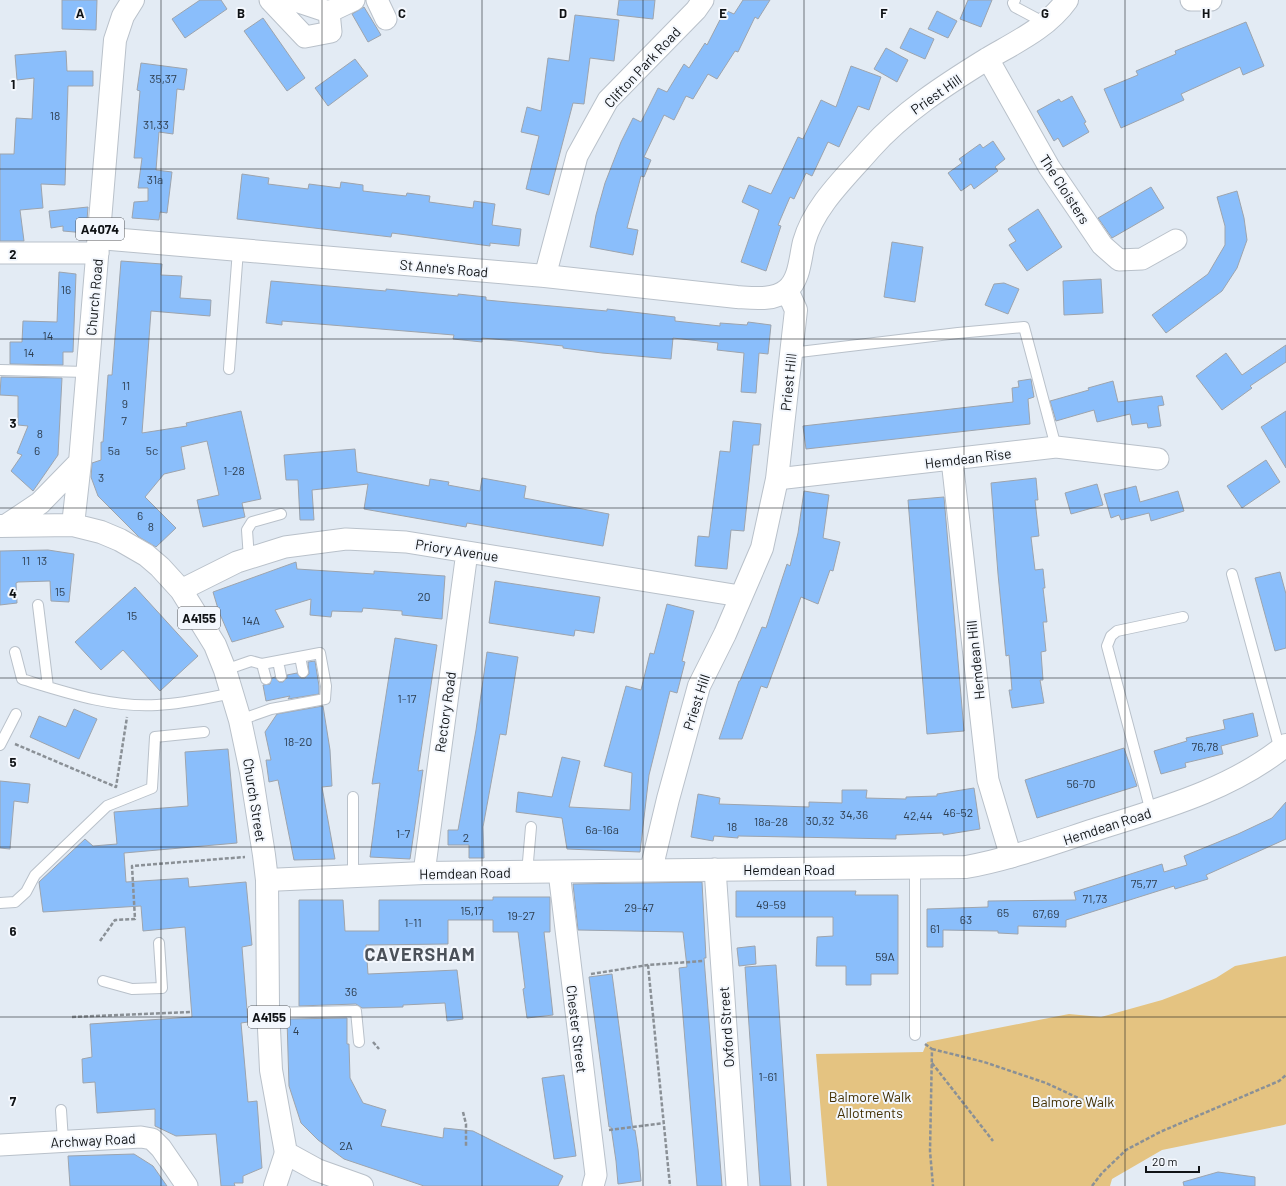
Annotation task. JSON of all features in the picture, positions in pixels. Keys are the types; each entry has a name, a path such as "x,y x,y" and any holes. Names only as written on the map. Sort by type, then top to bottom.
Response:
{"street":[{"name":"Church Road","path":"73,525 88,372 115,40 123,16 133,0"},
{"path":"270,0 305,37 331,32 329,12"},
{"path":"293,0 329,12 354,0"},
{"path":"377,0 386,19"},
{"name":"Clifton Park Road","path":"545,276 577,156 608,100 696,10 703,0"},
{"name":"Priest Hill","path":"651,870 668,799 699,686 725,634 740,596 762,548 777,479 796,310 787,290 797,274 804,241 822,206 872,147 922,101 988,59 1022,40 1045,24 1066,0"},
{"path":"1191,0 1211,0"},
{"name":"The Cloisters","path":"988,59 1049,167 1102,245 1119,260 1142,259 1176,240"},
{"name":"St Anne's Road","path":"98,246 238,250 545,276 749,298 775,296 787,290"},
{"path":"0,253 98,246"},
{"name":"Hemdean Rise","path":"777,479 1056,448 1158,459"},
{"name":"Hemdean Hill","path":"952,460 988,780 1011,857"},
{"path":"4,526 40,504 80,462"},
{"name":"A4155","path":"4,526 73,525"},
{"name":"Church Street","path":"73,525 101,532 120,540 146,555 160,567 180,590 208,632 225,670 233,693 251,772 267,880 268,1013 271,1070 286,1153"},
{"name":"Priory Avenue","path":"180,590 249,559 285,547 346,539 406,542 740,596"},
{"name":"Rectory Road","path":"424,873 467,552"},
{"name":"Hemdean Road","path":"267,880 424,873 527,873 715,869 915,869 966,867 1011,857 1151,812 1211,790 1235,778 1283,747"},
{"name":"Oxford Street","path":"715,869 737,1186"},
{"name":"Chester Street","path":"559,872 596,1175 593,1186"},
{"name":"Archway Road","path":"0,1145 141,1137 152,1140 161,1148 187,1186"},
{"path":"275,1186 286,1153 317,1170 362,1186"}],"lane":[{"path":"1015,0 1013,3 1015,7 1045,24"},
{"path":"229,369 238,250"},
{"path":"791,353 958,333 1024,327 1056,448"},
{"path":"0,370 88,372"},
{"path":"249,559 247,530 252,522 281,514"},
{"path":"1232,574 1283,747"},
{"path":"38,605 48,687"},
{"path":"1151,812 1107,646 1111,636 1117,631 1183,617"},
{"path":"15,652 22,679 72,694 128,705 157,705 191,701 233,693"},
{"path":"225,670 252,661 262,664 320,653 326,686 325,699 308,698 271,705 240,720"},
{"path":"300,657 303,672"},
{"path":"278,661 281,676"},
{"path":"262,664 266,679"},
{"path":"2,742 16,714"},
{"path":"0,903 15,902 26,892 35,875 107,806 152,788 155,737 204,732"},
{"path":"352,876 353,797"},
{"path":"527,873 531,827"},
{"path":"915,869 915,1035"},
{"path":"103,981 132,989 162,988 159,943"},
{"path":"268,1013 356,1011 359,1042"},
{"path":"61,1110 62,1141"}],"path":[{"path":"2,742 116,787 128,705"},
{"path":"100,941 115,920 135,919 132,866 264,855"},
{"path":"571,977 648,965 721,960"},
{"path":"648,965 670,1186"},
{"path":"72,1017 191,1012"},
{"path":"915,1035 932,1049 984,1062 1039,1080 1089,1103"},
{"path":"932,1049 930,1151 933,1186"},
{"path":"932,1063 993,1141"},
{"path":"1092,1186 1102,1173 1126,1150 1160,1132 1279,1081 1286,1076"},
{"path":"463,1112 466,1124 466,1147"},
{"path":"591,1132 664,1122"}],"green space":[{"name":"Balmore Walk","path":"1286,956 1286,1124 1162,1150 1112,1179 1110,1186 827,1186 816,1054 923,1052 927,1042 1069,1014 1101,1017 1162,1000 1216,978 1235,966"}],"building":[{"path":"62,0 97,0 96,30 62,29"},
{"path":"200,0 221,0 227,9 185,38 172,19"},
{"path":"619,0 655,0 653,19 617,15"},
{"path":"743,0 770,0 758,19 755,17 738,52 735,51 717,79 708,74 693,99 686,96 674,120 664,115 644,157 651,160 644,177 641,176 627,228 638,230 633,255 590,247 596,215 605,183 621,142 633,118 641,122 658,88 667,92 684,64 689,68 705,43 707,45 725,10 734,14"},
{"path":"968,0 992,0 981,27 960,19"},
{"path":"364,7 381,35 368,42 352,14"},
{"path":"937,11 957,21 948,38 928,29"},
{"path":"575,15 619,20 614,61 590,58 584,104 573,103 549,195 526,189 539,136 521,132 527,107 541,111 548,58 569,61"},
{"path":"263,18 305,78 287,91 244,31"},
{"path":"1246,22 1264,66 1243,75 1240,67 1181,94 1184,100 1121,128 1104,89 1138,75 1136,71 1176,54 1175,51"},
{"path":"910,28 934,39 925,59 900,48"},
{"path":"886,48 908,60 897,82 874,69"},
{"path":"66,51 67,71 93,71 93,86 68,86 65,185 41,184 43,208 20,210 24,241 0,241 0,154 14,154 16,118 32,119 34,78 17,80 15,55"},
{"path":"355,59 368,76 328,106 315,88"},
{"path":"141,63 187,69 184,90 177,89 173,134 159,132 156,170 172,172 167,213 160,212 159,220 132,218 134,202 148,201 148,188 138,188 142,158 134,158 140,91 137,90"},
{"path":"851,66 881,77 869,110 858,106 839,147 828,142 812,176 806,173 794,199 790,197 778,225 781,226 766,271 741,262 759,210 742,202 749,185 771,194 798,137 803,139 821,100 836,107"},
{"path":"1072,96 1086,122 1084,123 1089,132 1063,147 1058,138 1054,141 1037,111 1059,99 1061,102"},
{"path":"993,141 1005,159 995,167 998,171 974,189 971,184 961,191 948,173 962,163 959,159 980,144 983,148"},
{"path":"242,174 269,178 268,184 308,189 309,184 340,188 341,182 363,185 363,191 406,196 407,193 430,196 429,202 473,208 474,201 495,204 492,225 521,229 519,246 490,243 490,246 392,233 391,237 237,219"},
{"path":"1151,187 1164,208 1112,238 1098,218"},
{"path":"1237,191 1244,218 1247,240 1237,268 1222,291 1166,333 1152,315 1208,274 1225,245 1225,226 1217,197"},
{"path":"88,207 86,233 63,231 63,226 51,228 49,211"},
{"path":"1038,209 1062,247 1027,271 1009,245 1016,241 1008,229"},
{"path":"892,242 923,247 915,302 884,297"},
{"path":"121,261 162,264 161,275 182,276 180,298 211,300 210,316 151,311 142,433 187,426 186,423 241,411 261,499 242,503 245,517 203,527 197,500 219,495 207,441 181,447 185,469 164,474 145,497 176,528 156,547 139,537 98,496 91,477 92,463 101,460 101,442 103,442 108,375 112,375"},
{"path":"59,272 76,274 73,352 63,352 63,365 10,364 10,342 22,342 23,321 57,322"},
{"path":"1101,279 1103,313 1064,315 1063,281"},
{"path":"271,281 386,291 386,289 458,296 458,294 486,297 486,300 607,311 607,309 675,317 675,321 720,326 720,323 747,325 748,322 771,325 768,354 759,353 756,393 741,392 744,353 717,350 718,343 673,338 671,359 602,353 563,348 563,346 517,341 482,338 482,342 453,339 454,335 282,321 282,325 266,323"},
{"path":"1004,283 1019,289 1008,314 985,305 994,284"},
{"path":"1286,345 1286,362 1250,386 1252,388 1222,410 1196,376 1226,353 1242,375"},
{"path":"1,377 62,378 58,455 33,491 11,471 22,455 17,453 28,426 18,425 18,396 0,395"},
{"path":"1031,379 1034,397 1028,399 1030,424 806,449 803,426 1013,402 1012,388 1019,387 1018,381"},
{"path":"1113,381 1118,402 1162,396 1164,405 1158,406 1161,426 1148,428 1147,423 1132,425 1130,414 1097,422 1094,410 1056,421 1050,401 1089,390 1088,388"},
{"path":"1286,411 1286,468 1261,427"},
{"path":"733,421 761,424 759,445 753,445 744,531 731,530 727,569 695,566 698,536 709,537 720,451 730,452"},
{"path":"355,449 357,472 429,486 430,479 449,482 448,485 480,491 482,478 526,486 524,498 609,514 603,546 467,523 466,527 364,509 368,484 312,490 314,520 300,520 298,480 286,480 284,455"},
{"path":"1266,460 1280,482 1242,508 1227,486"},
{"path":"1036,478 1038,500 1035,500 1039,536 1031,537 1035,570 1043,569 1045,588 1043,588 1047,622 1043,622 1046,651 1041,652 1043,680 1040,680 1044,703 1012,708 1009,690 1012,690 1009,655 1006,656 991,483"},
{"path":"1097,484 1103,505 1071,514 1065,493"},
{"path":"1136,486 1140,502 1178,491 1184,511 1151,521 1149,513 1121,520 1119,515 1111,518 1104,494"},
{"path":"804,491 829,495 823,538 840,542 833,571 830,570 818,604 801,597 767,688 761,686 742,739 719,739 739,681 762,627 766,628 787,564 790,566 798,533"},
{"path":"944,497 964,731 927,734 908,500"},
{"path":"48,550 74,554 69,602 51,601 50,581 18,582 16,583 17,603 0,605 0,551"},
{"path":"296,562 297,569 374,574 374,571 445,576 442,619 402,615 402,611 363,608 362,612 332,611 331,617 310,615 311,599 275,610 284,627 232,642 219,612 213,592"},
{"path":"1280,572 1286,594 1286,648 1275,651 1255,578"},
{"path":"495,581 600,597 594,633 575,630 574,636 489,623"},
{"path":"135,587 198,656 160,691 123,650 101,670 75,642"},
{"path":"667,604 694,611 682,661 685,662 677,693 670,691 649,775 640,852 567,849 562,818 516,812 518,792 552,797 562,757 580,761 569,807 630,810 632,773 604,766 626,686 641,690 650,653 654,654"},
{"path":"395,638 437,645 418,771 423,770 410,859 370,857 380,783 372,784"},
{"path":"487,652 518,657 506,735 500,734 483,827 484,858 469,858 469,845 448,845 448,830 458,830 476,730"},
{"path":"315,661 319,694 288,699 290,696 266,701 263,685 270,684 272,678 275,677 279,682 283,682 287,678 287,675 297,673 301,678 305,678 309,674 308,662"},
{"path":"323,706 330,750 332,786 322,787 335,859 294,860 278,780 269,782 266,760 271,760 265,732 277,714"},
{"path":"74,709 97,719 79,759 30,737 39,716 66,727"},
{"path":"1253,713 1258,736 1221,746 1223,754 1185,763 1186,767 1161,774 1154,751 1187,741 1186,738 1225,729 1223,720"},
{"path":"1124,748 1137,786 1037,818 1025,780"},
{"path":"228,749 237,843 124,853 126,882 188,878 189,887 246,882 252,945 242,947 248,1022 241,1023 248,1102 257,1101 262,1168 243,1176 243,1183 234,1183 235,1186 221,1186 216,1134 176,1136 155,1126 155,1109 97,1113 95,1082 83,1083 82,1059 92,1057 90,1024 192,1017 185,927 143,931 141,906 43,912 39,882 85,839 93,846 117,844 114,812 188,806 185,752"},
{"path":"0,781 30,784 28,803 14,801 10,849 0,848"},
{"path":"974,788 980,829 943,835 943,833 896,835 896,839 738,836 738,838 714,836 713,841 691,837 698,794 720,798 719,804 809,807 809,802 842,803 842,790 867,790 866,798 906,799 906,797 937,796 937,794"},
{"path":"1286,802 1286,839 1206,875 1208,879 1175,889 1174,886 1066,920 1066,927 1018,926 1018,934 998,933 998,931 943,930 943,947 927,947 927,909 988,907 988,901 1076,900 1074,892 1162,864 1164,872 1187,865 1184,856 1238,834 1272,818"},
{"path":"702,882 706,958 704,958 722,1186 697,1186 679,968 687,967 683,932 578,930 573,884"},
{"path":"736,891 856,891 855,895 898,895 898,974 871,974 871,985 846,985 846,966 816,966 817,937 833,936 833,917 736,917"},
{"path":"493,897 550,897 550,932 544,932 553,1015 527,1018 518,932 493,932 493,920 448,920 448,944 366,945 368,974 457,970 463,1019 447,1021 445,1003 403,1005 403,1007 362,1008 356,1004 299,1006 299,900 343,900 345,931 379,931 379,900 493,900"},
{"path":"755,946 756,964 739,966 737,948"},
{"path":"776,965 791,1186 760,1186 745,967"},
{"path":"612,974 633,1130 635,1130 638,1149 641,1181 618,1184 616,1161 611,1127 609,1127 589,977"},
{"path":"347,1018 347,1044 349,1044 350,1078 363,1103 386,1110 381,1126 443,1138 444,1128 473,1131 563,1176 558,1186 424,1186 344,1159 318,1140 301,1123 289,1086 287,1019"},
{"path":"564,1075 576,1156 554,1159 542,1078"},
{"path":"134,1154 153,1166 167,1186 70,1186 68,1156"},
{"path":"1218,1172 1255,1177 1255,1186 1184,1186 1183,1182"}],"district":[{"name":"CAVERSHAM","path":"420,954"}],"park label":[{"name":"Balmore Walk Allotments","path":"870,1104"}]}
